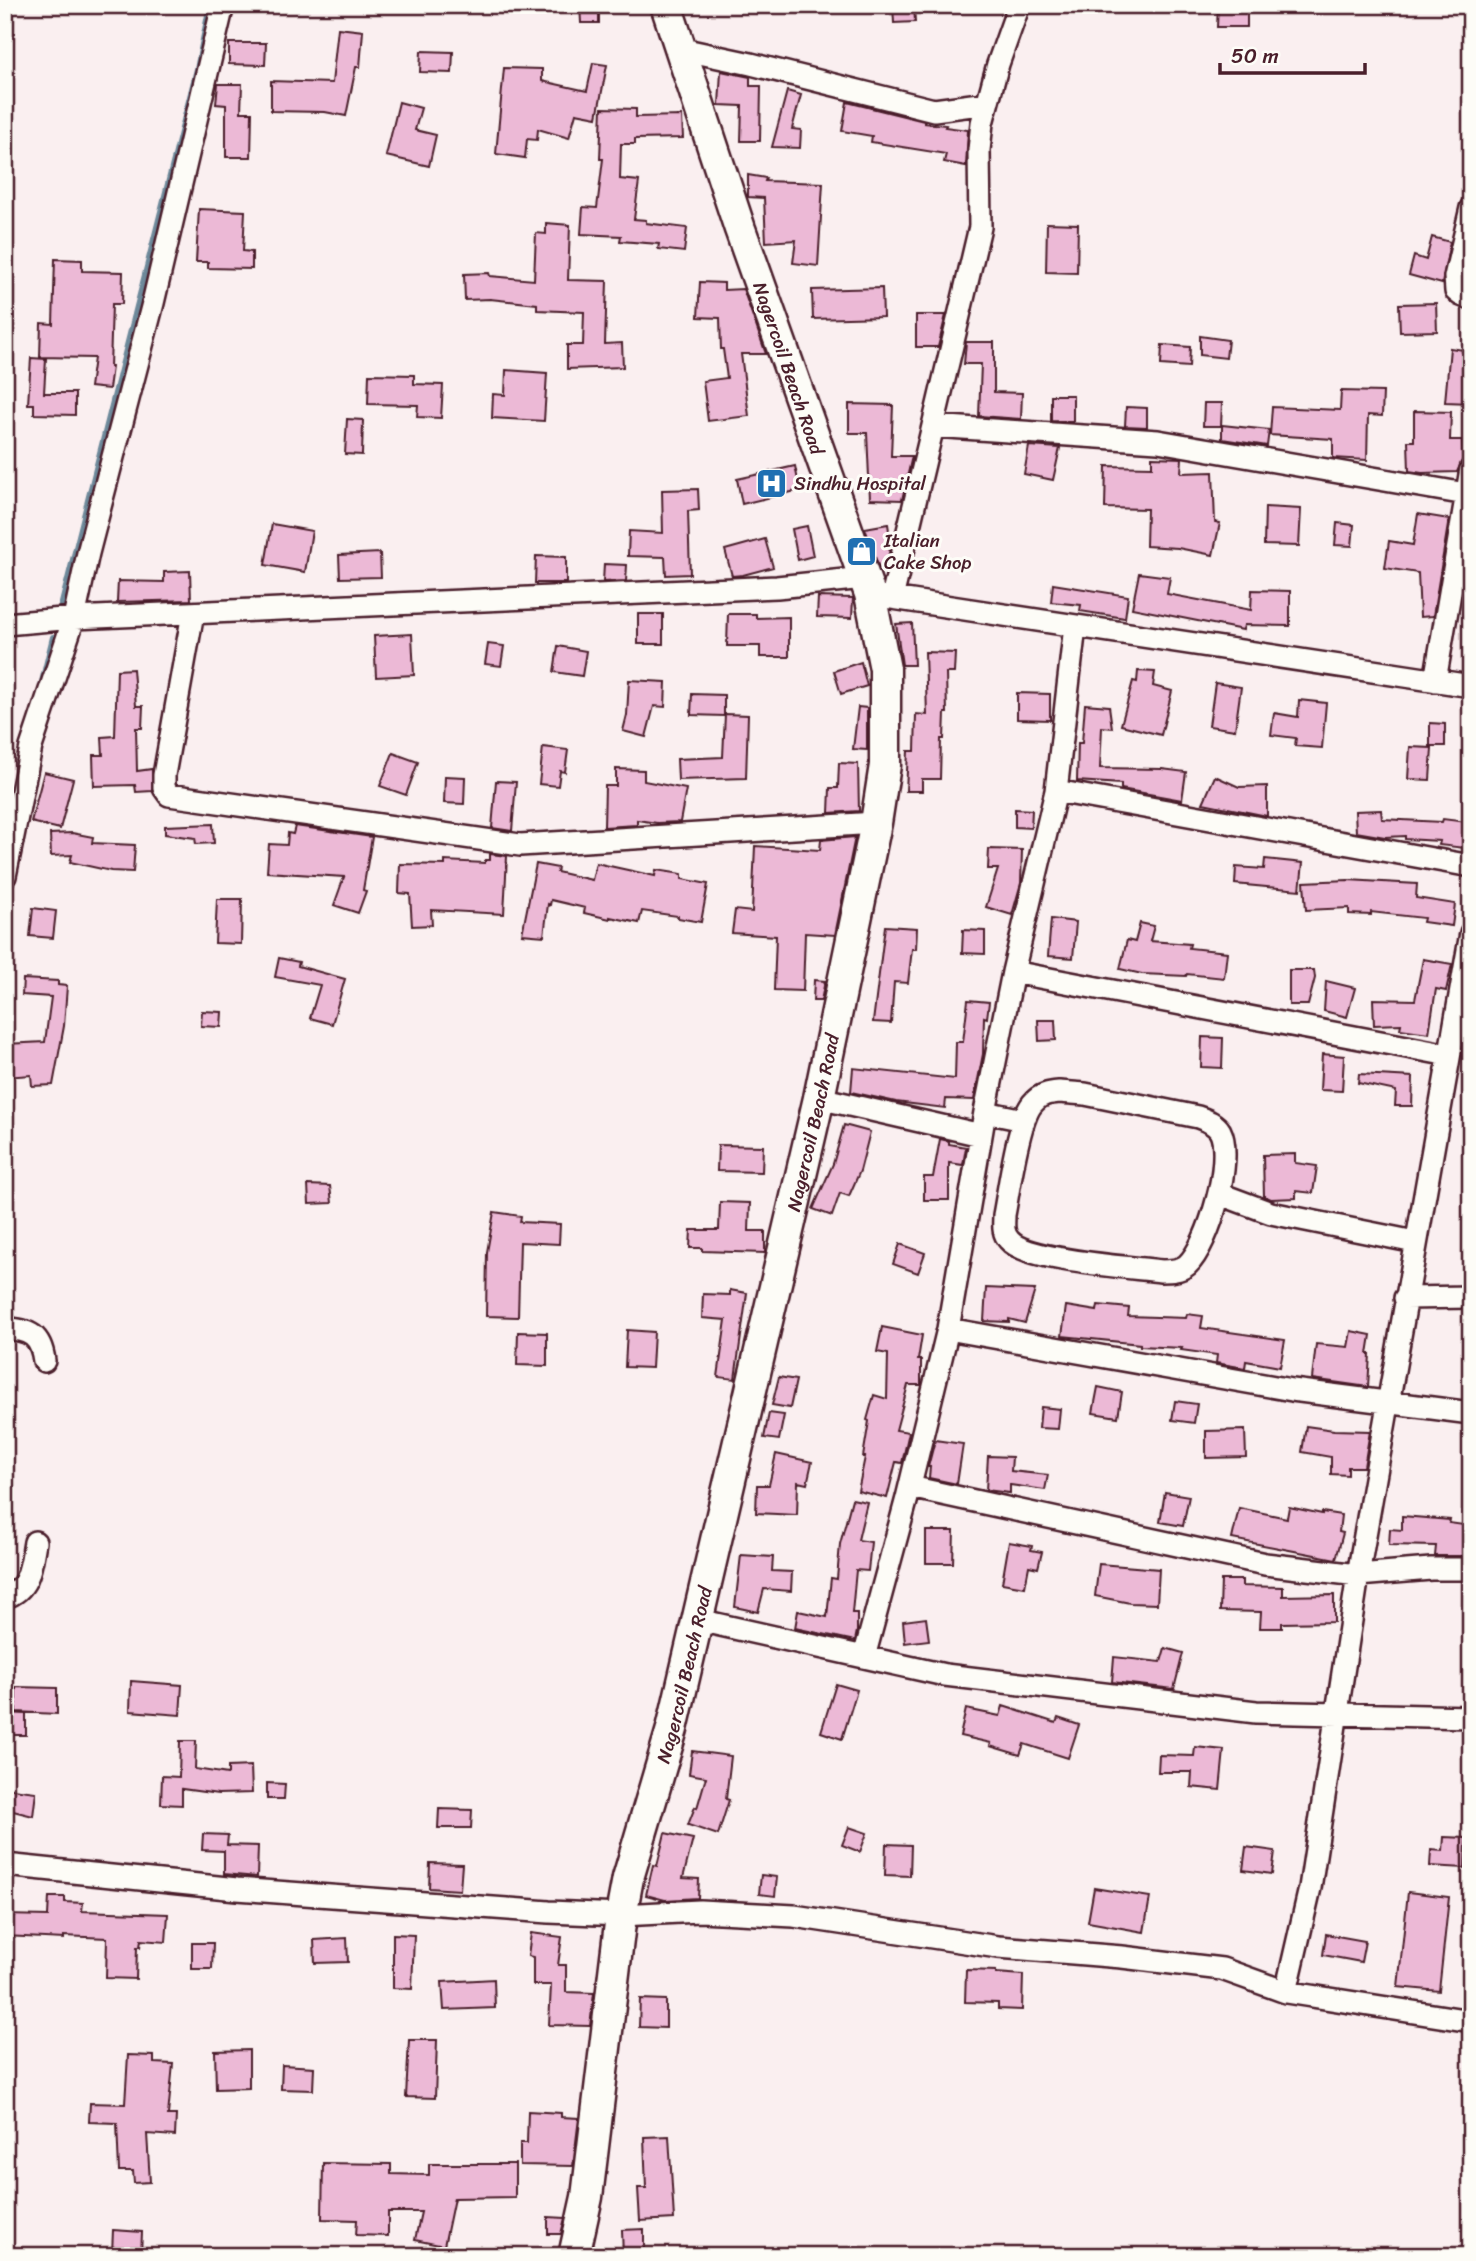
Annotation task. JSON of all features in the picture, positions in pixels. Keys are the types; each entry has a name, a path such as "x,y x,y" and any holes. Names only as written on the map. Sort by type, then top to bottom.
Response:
{"main road":[{"name":"Nagercoil Beach Road","path":"574,2256 587,2197 621,1915 628,1878 672,1729 819,1098 876,823 885,765 885,669 875,590 749,255 666,5"}],"street":[{"path":"5,876 31,747 74,618 88,553 153,303 223,5"},
{"path":"875,590 933,426 980,227 979,150 982,123 998,64 1019,5"},
{"path":"681,49 934,110 987,103"},
{"path":"1471,208 1455,276 1456,291 1471,299"},
{"path":"933,426 1158,441 1466,494"},
{"path":"1435,681 1471,469"},
{"path":"5,624 74,618 777,587 875,590 1075,626 1471,686"},
{"path":"193,613 164,775 164,788 169,796 520,845 876,823"},
{"path":"42,621 64,644"},
{"path":"864,1657 910,1487 947,1329 1013,972 1056,791 1075,626"},
{"path":"1056,791 1471,866"},
{"path":"1286,1992 1310,1888 1358,1575 1449,1055 1462,1034 1471,933"},
{"path":"1013,972 1449,1055"},
{"path":"1043,1094 1085,1094 1198,1116 1214,1124 1221,1132 1225,1150 1220,1194 1198,1249 1187,1265 1177,1270 1161,1271 1038,1255 1017,1247 1008,1240 1003,1230 1024,1120 1032,1103 1043,1094"},
{"path":"819,1098 981,1135"},
{"path":"985,1112 1024,1120"},
{"path":"1220,1194 1271,1213 1415,1242"},
{"path":"1405,1298 1471,1297"},
{"path":"5,1329 29,1332 43,1349 44,1362"},
{"path":"947,1329 1292,1390 1471,1413"},
{"path":"910,1487 1265,1564 1358,1575 1471,1569"},
{"path":"5,1597 14,1595 24,1585 30,1573 35,1542"},
{"path":"698,1619 945,1675 1256,1712 1471,1717"},
{"path":"5,1865 237,1889 549,1912 621,1915 700,1911 794,1916 998,1947 1122,1957 1222,1969 1286,1992 1471,2021"}],"building":[{"path":"580,5 599,5 599,23 581,23"},
{"path":"893,5 914,5 915,22 894,23"},
{"path":"1218,5 1247,5 1247,27 1217,27"},
{"path":"338,28 363,31 360,67 356,67 346,116 325,112 271,111 271,81 332,83"},
{"path":"229,43 266,43 265,65 229,64"},
{"path":"421,51 453,52 452,73 420,72"},
{"path":"593,63 607,65 597,117 576,113 569,138 538,129 537,140 527,139 525,158 496,154 504,68 542,69 542,81 587,91"},
{"path":"721,71 750,77 750,86 761,86 760,141 741,141 742,106 719,105"},
{"path":"218,84 242,84 241,112 252,112 251,157 226,157 226,105 216,104"},
{"path":"787,91 801,95 792,129 801,130 800,148 772,147"},
{"path":"399,102 421,108 415,130 436,135 429,166 386,156"},
{"path":"847,102 924,123 968,130 966,166 944,162 946,154 871,142 872,136 842,131"},
{"path":"602,108 636,109 636,117 682,116 683,138 635,139 635,144 621,144 620,179 639,181 634,219 687,228 684,252 658,249 659,244 620,241 621,236 581,234 583,207 597,208 603,159 600,159"},
{"path":"748,175 766,178 765,181 823,183 818,266 793,263 796,240 766,242 764,198 748,197"},
{"path":"199,209 245,211 243,251 252,252 252,269 208,268 208,262 196,262"},
{"path":"546,223 570,225 568,280 607,281 605,344 622,343 623,367 567,369 567,345 583,345 584,312 537,310 537,304 490,299 465,300 464,274 489,273 490,276 534,280 536,233 546,234"},
{"path":"1047,223 1078,224 1077,273 1046,272"},
{"path":"1432,237 1450,242 1442,284 1409,275 1414,256 1426,260"},
{"path":"55,259 82,260 82,271 123,272 122,304 112,304 112,367 109,389 90,387 94,358 40,357 41,323 53,324"},
{"path":"700,282 724,283 724,290 743,289 766,354 741,354 749,416 708,421 703,381 727,378 721,349 720,318 698,317"},
{"path":"882,288 883,317 813,319 812,290"},
{"path":"1436,303 1437,331 1400,332 1399,304"},
{"path":"916,315 946,315 938,347 916,347"},
{"path":"1200,336 1228,340 1226,358 1200,355"},
{"path":"966,342 994,342 994,392 1022,393 1021,419 979,416 981,364 964,364"},
{"path":"1162,345 1190,347 1189,367 1161,365"},
{"path":"1450,348 1471,351 1471,403 1445,402"},
{"path":"31,358 46,359 44,393 75,393 75,415 34,414 34,404 28,404"},
{"path":"506,370 547,373 544,421 492,418 493,394 505,395"},
{"path":"369,374 414,375 414,384 443,385 441,418 417,417 418,405 368,404"},
{"path":"1341,391 1383,392 1382,416 1368,415 1367,460 1333,458 1333,439 1270,435 1272,407 1340,410"},
{"path":"1051,395 1073,395 1073,422 1051,421"},
{"path":"1204,403 1222,403 1221,426 1203,426"},
{"path":"849,404 893,405 891,456 912,456 902,500 870,499 867,433 849,433"},
{"path":"1126,407 1147,408 1147,427 1125,426"},
{"path":"1414,411 1451,412 1450,440 1462,440 1463,459 1457,472 1409,471 1408,441 1414,441"},
{"path":"347,419 363,420 362,455 345,454"},
{"path":"1222,425 1269,430 1267,446 1222,439"},
{"path":"1029,446 1060,448 1053,480 1024,474"},
{"path":"1152,457 1182,458 1181,473 1213,472 1215,522 1220,523 1213,555 1178,548 1146,546 1147,509 1105,508 1106,466 1152,467"},
{"path":"795,466 800,490 742,504 737,479"},
{"path":"698,489 699,510 688,511 690,574 666,575 665,557 628,556 629,531 663,533 662,490"},
{"path":"1265,507 1301,509 1299,546 1264,545"},
{"path":"1418,514 1449,519 1433,616 1420,617 1418,573 1385,568 1389,541 1413,545"},
{"path":"1337,523 1354,525 1352,546 1335,545"},
{"path":"272,524 312,531 305,572 265,565"},
{"path":"888,524 891,544 886,567 879,568 865,528"},
{"path":"807,526 813,556 798,560 792,529"},
{"path":"765,539 773,567 732,576 725,550"},
{"path":"380,553 381,577 340,578 339,555"},
{"path":"536,556 566,557 566,583 535,583"},
{"path":"604,564 627,565 626,581 603,582"},
{"path":"190,571 191,600 117,602 118,581 164,582 164,572"},
{"path":"1139,573 1170,577 1167,594 1251,610 1252,590 1290,591 1290,626 1244,625 1243,630 1132,608"},
{"path":"1053,584 1128,596 1125,618 1080,611 1081,605 1051,602"},
{"path":"818,597 853,598 852,618 817,617"},
{"path":"638,614 663,614 663,644 638,644"},
{"path":"728,614 756,614 756,618 789,617 789,657 760,657 760,646 727,646"},
{"path":"912,623 914,665 902,665 896,624"},
{"path":"412,634 414,675 376,677 374,636"},
{"path":"488,644 504,646 501,666 485,664"},
{"path":"558,646 586,651 582,676 554,672"},
{"path":"925,652 955,653 954,673 946,673 947,713 944,739 941,739 940,779 922,779 922,791 906,791 908,751 915,751 916,714 927,715"},
{"path":"861,662 867,686 841,694 834,671"},
{"path":"133,669 136,706 143,706 142,728 136,728 137,771 152,769 152,791 136,792 135,785 94,786 93,755 103,755 102,737 115,736 117,670"},
{"path":"1138,671 1155,672 1153,686 1172,691 1161,735 1121,725 1133,681 1137,682"},
{"path":"629,680 666,682 665,707 654,706 646,737 623,731 627,715"},
{"path":"1215,683 1241,687 1235,730 1209,726"},
{"path":"1017,693 1050,694 1050,720 1017,719"},
{"path":"692,694 724,695 724,716 691,715"},
{"path":"1299,700 1326,703 1322,748 1295,746 1296,738 1271,735 1274,713 1298,717"},
{"path":"1085,704 1109,706 1112,728 1102,727 1100,768 1186,772 1182,800 1121,789 1121,784 1077,781 1078,743 1082,743"},
{"path":"858,707 867,708 867,750 853,749"},
{"path":"725,714 748,715 746,778 678,780 677,759 723,757"},
{"path":"1430,723 1445,724 1445,746 1430,746"},
{"path":"543,747 568,750 565,772 560,771 558,786 539,784"},
{"path":"1410,747 1432,748 1430,780 1408,779"},
{"path":"393,753 418,762 406,795 380,786"},
{"path":"839,763 858,764 859,811 829,813 830,788 838,788"},
{"path":"616,769 644,770 644,781 686,789 680,822 637,820 637,825 604,827 605,786 616,786"},
{"path":"44,772 73,779 60,829 31,822"},
{"path":"445,776 465,777 464,804 444,803"},
{"path":"1215,776 1239,787 1267,786 1267,816 1203,803"},
{"path":"496,781 516,782 512,831 492,828"},
{"path":"1015,809 1032,810 1031,828 1015,827"},
{"path":"1381,810 1382,819 1442,822 1443,819 1467,822 1464,848 1439,845 1440,841 1356,832 1355,811"},
{"path":"213,824 214,843 196,844 195,838 165,834 165,826"},
{"path":"295,826 372,837 363,890 366,891 358,913 334,905 344,877 267,872 269,844 287,845 288,833 293,834"},
{"path":"72,833 93,837 92,843 135,845 133,872 111,871 70,862 72,855 51,856 50,834"},
{"path":"855,837 835,935 805,933 803,991 774,990 776,936 732,933 735,910 752,912 755,846 820,850 821,840"},
{"path":"989,849 1022,850 1021,883 1012,915 986,907 998,869 988,869"},
{"path":"490,854 507,856 504,914 431,910 432,925 412,926 410,894 399,893 400,864 445,865 445,861 485,863 485,860 490,860"},
{"path":"1265,859 1303,863 1300,890 1235,884 1236,867 1264,869"},
{"path":"596,863 655,876 656,870 682,874 682,879 708,884 701,922 642,911 639,923 610,919 584,913 585,908 551,900 550,905 548,904 544,936 522,934 536,864 558,868 557,872 592,880"},
{"path":"1348,880 1417,884 1416,898 1455,904 1452,926 1423,922 1424,918 1371,912 1371,915 1349,914 1349,908 1306,910 1304,882"},
{"path":"217,899 242,899 241,944 215,943"},
{"path":"33,908 56,911 53,938 30,936"},
{"path":"1051,919 1076,922 1073,958 1048,956"},
{"path":"1140,923 1154,926 1150,941 1190,944 1189,948 1227,952 1224,978 1187,974 1142,974 1120,969 1127,940 1135,942"},
{"path":"885,926 917,928 916,949 912,949 908,983 894,982 891,1023 873,1022"},
{"path":"963,930 985,931 985,954 962,953"},
{"path":"279,958 299,962 298,966 345,979 332,1024 310,1018 320,985 275,977"},
{"path":"1423,959 1452,964 1446,991 1436,989 1429,1033 1400,1029 1401,1024 1374,1025 1373,999 1415,1000"},
{"path":"1289,970 1314,970 1315,978 1308,1005 1289,1005"},
{"path":"23,979 58,981 58,985 67,986 64,1026 53,1085 32,1086 31,1075 5,1077 5,1044 45,1042 51,997 22,995"},
{"path":"814,980 825,981 821,1001 813,1001"},
{"path":"1326,981 1355,988 1347,1017 1324,1011"},
{"path":"968,1000 989,1002 987,1018 984,1017 983,1054 974,1100 946,1099 945,1108 896,1102 851,1092 853,1068 955,1079 956,1042 963,1042"},
{"path":"202,1011 222,1012 221,1027 201,1026"},
{"path":"1038,1020 1055,1020 1056,1040 1039,1041"},
{"path":"1202,1037 1223,1038 1222,1068 1201,1067"},
{"path":"1322,1054 1344,1056 1342,1091 1320,1090"},
{"path":"1359,1074 1413,1077 1412,1106 1395,1106 1396,1091 1358,1083"},
{"path":"844,1125 870,1132 860,1171 849,1196 840,1193 832,1216 813,1209 833,1164"},
{"path":"940,1139 949,1141 949,1144 966,1147 963,1165 949,1163 949,1200 924,1200 924,1177 933,1177"},
{"path":"718,1145 763,1146 762,1172 717,1171"},
{"path":"1295,1154 1295,1163 1317,1166 1313,1193 1296,1191 1296,1198 1271,1199 1264,1196 1263,1155"},
{"path":"308,1185 330,1186 332,1203 309,1204"},
{"path":"720,1202 750,1203 749,1231 765,1231 765,1253 702,1251 702,1248 690,1248 691,1230 719,1230"},
{"path":"494,1212 521,1216 520,1222 560,1224 559,1244 520,1242 518,1317 486,1316 487,1252"},
{"path":"900,1244 925,1253 918,1273 893,1264"},
{"path":"986,1288 1035,1290 1025,1323 1009,1319 1009,1322 984,1321"},
{"path":"730,1290 747,1293 735,1379 718,1377 726,1320 702,1318 703,1294 730,1295"},
{"path":"1098,1305 1129,1308 1128,1316 1203,1316 1201,1328 1285,1340 1280,1367 1246,1361 1245,1368 1216,1363 1217,1355 1181,1350 1182,1348 1140,1346 1062,1336 1066,1306 1097,1311"},
{"path":"882,1327 922,1335 918,1360 921,1360 921,1385 908,1385 896,1430 909,1432 902,1463 896,1462 887,1498 858,1491 865,1457 867,1420 874,1395 887,1399 888,1354 877,1352"},
{"path":"627,1330 654,1332 652,1368 625,1367"},
{"path":"1351,1331 1371,1335 1368,1387 1312,1379 1316,1344 1348,1347"},
{"path":"518,1332 547,1333 547,1366 517,1365"},
{"path":"779,1377 796,1380 790,1408 772,1405"},
{"path":"1098,1387 1122,1392 1118,1417 1093,1413"},
{"path":"1175,1401 1197,1404 1194,1423 1172,1420"},
{"path":"1041,1407 1060,1409 1058,1429 1039,1428"},
{"path":"769,1413 784,1415 779,1440 764,1438"},
{"path":"1306,1426 1370,1431 1364,1467 1348,1467 1348,1475 1331,1474 1331,1457 1302,1452"},
{"path":"1245,1430 1246,1457 1206,1458 1206,1431"},
{"path":"935,1440 963,1444 957,1484 929,1478 928,1467"},
{"path":"776,1454 812,1462 807,1484 798,1482 797,1515 756,1513 757,1485 769,1485"},
{"path":"988,1456 1012,1457 1011,1471 1048,1475 1045,1490 1010,1485 1010,1493 986,1490"},
{"path":"1165,1492 1189,1496 1183,1526 1160,1522"},
{"path":"852,1499 867,1502 858,1540 871,1542 868,1571 856,1570 852,1613 857,1613 855,1641 795,1628 798,1611 827,1617 831,1578 837,1579 840,1544"},
{"path":"1289,1507 1341,1515 1339,1532 1343,1533 1336,1559 1232,1539 1239,1508 1287,1518"},
{"path":"1402,1516 1450,1520 1449,1523 1471,1526 1471,1556 1435,1556 1436,1546 1389,1545 1390,1529 1402,1530"},
{"path":"926,1531 954,1531 953,1563 926,1563"},
{"path":"1009,1542 1032,1546 1031,1550 1042,1552 1038,1568 1029,1566 1025,1587 1002,1583"},
{"path":"741,1555 773,1557 772,1571 792,1572 791,1591 764,1589 758,1612 735,1607"},
{"path":"1099,1564 1159,1569 1157,1604 1130,1603 1095,1596"},
{"path":"1221,1580 1242,1580 1242,1586 1283,1587 1283,1596 1334,1595 1334,1622 1282,1623 1282,1628 1260,1628 1261,1612 1220,1611"},
{"path":"926,1618 929,1640 905,1643 903,1621"},
{"path":"1165,1648 1183,1653 1174,1689 1112,1682 1114,1657 1161,1662"},
{"path":"131,1681 182,1685 180,1715 130,1711"},
{"path":"836,1684 857,1690 842,1739 821,1732"},
{"path":"16,1687 57,1688 57,1714 16,1712"},
{"path":"1003,1706 1056,1723 1058,1718 1079,1725 1068,1758 1024,1744 1020,1755 990,1746 991,1743 960,1736 966,1709 1000,1716"},
{"path":"5,1713 26,1714 26,1735 5,1735"},
{"path":"180,1741 196,1741 195,1769 228,1774 228,1767 251,1766 252,1793 218,1794 182,1789 182,1805 161,1804 162,1776 179,1777"},
{"path":"1195,1747 1224,1750 1220,1790 1191,1787 1192,1772 1158,1772 1159,1755 1194,1756"},
{"path":"692,1751 731,1756 726,1799 729,1800 718,1835 688,1825 695,1807 697,1808 706,1777 689,1774"},
{"path":"267,1783 285,1784 284,1799 267,1799"},
{"path":"5,1788 36,1792 33,1816 5,1809"},
{"path":"439,1809 472,1810 471,1828 438,1828"},
{"path":"849,1827 867,1833 860,1852 842,1845"},
{"path":"665,1833 693,1839 683,1878 699,1879 698,1898 665,1900 646,1895"},
{"path":"203,1834 228,1835 227,1845 258,1846 257,1877 224,1874 224,1851 202,1850"},
{"path":"1444,1837 1466,1838 1465,1868 1430,1866 1431,1850 1443,1851"},
{"path":"886,1844 911,1845 910,1876 885,1875"},
{"path":"1246,1847 1275,1851 1272,1874 1243,1870"},
{"path":"430,1863 462,1864 460,1890 429,1888"},
{"path":"761,1875 777,1877 775,1896 759,1894"},
{"path":"1094,1888 1150,1897 1144,1932 1088,1922"},
{"path":"1408,1892 1449,1897 1439,1991 1398,1987"},
{"path":"49,1897 65,1897 65,1902 83,1903 82,1911 168,1914 166,1942 141,1940 140,1947 137,1947 136,1979 106,1978 107,1938 5,1936 5,1915 48,1916"},
{"path":"531,1933 562,1937 558,1965 566,1965 566,1992 594,1993 590,2026 549,2025 551,1985 533,1985 533,1957 528,1956"},
{"path":"393,1934 414,1935 412,1989 393,1988"},
{"path":"1326,1934 1365,1941 1361,1962 1323,1955"},
{"path":"347,1938 348,1962 315,1963 314,1940"},
{"path":"192,1943 213,1943 212,1969 192,1969"},
{"path":"966,1970 1023,1975 1022,2010 998,2009 998,2003 965,2002"},
{"path":"494,1979 495,2008 444,2010 442,1982"},
{"path":"640,1999 666,2000 666,2028 639,2027"},
{"path":"409,2040 437,2040 435,2098 406,2097"},
{"path":"249,2050 249,2088 216,2089 215,2051"},
{"path":"128,2055 154,2056 154,2063 173,2064 168,2115 176,2115 175,2136 147,2134 150,2182 134,2183 133,2171 119,2171 117,2123 89,2122 90,2103 125,2104"},
{"path":"282,2065 314,2067 313,2090 281,2089"},
{"path":"528,2111 561,2113 561,2117 579,2118 573,2166 520,2165 520,2143 527,2143"},
{"path":"669,2136 674,2219 640,2221 638,2188 646,2188 644,2137"},
{"path":"323,2163 391,2164 391,2174 429,2175 429,2164 515,2164 515,2197 454,2198 444,2246 415,2240 421,2212 388,2212 388,2236 356,2235 357,2220 322,2219"},
{"path":"548,2217 565,2218 561,2234 548,2234"},
{"path":"644,2229 644,2256 623,2256 622,2230"},
{"path":"113,2230 142,2232 141,2255 112,2254"}],"waterway":[{"path":"61,607 197,69 210,5"},
{"path":"41,686 53,637"}],"place":[{"name":"Sindhu Hospital","path":"771,483"},
{"name":"Italian Cake Shop","path":"861,551"}]}
